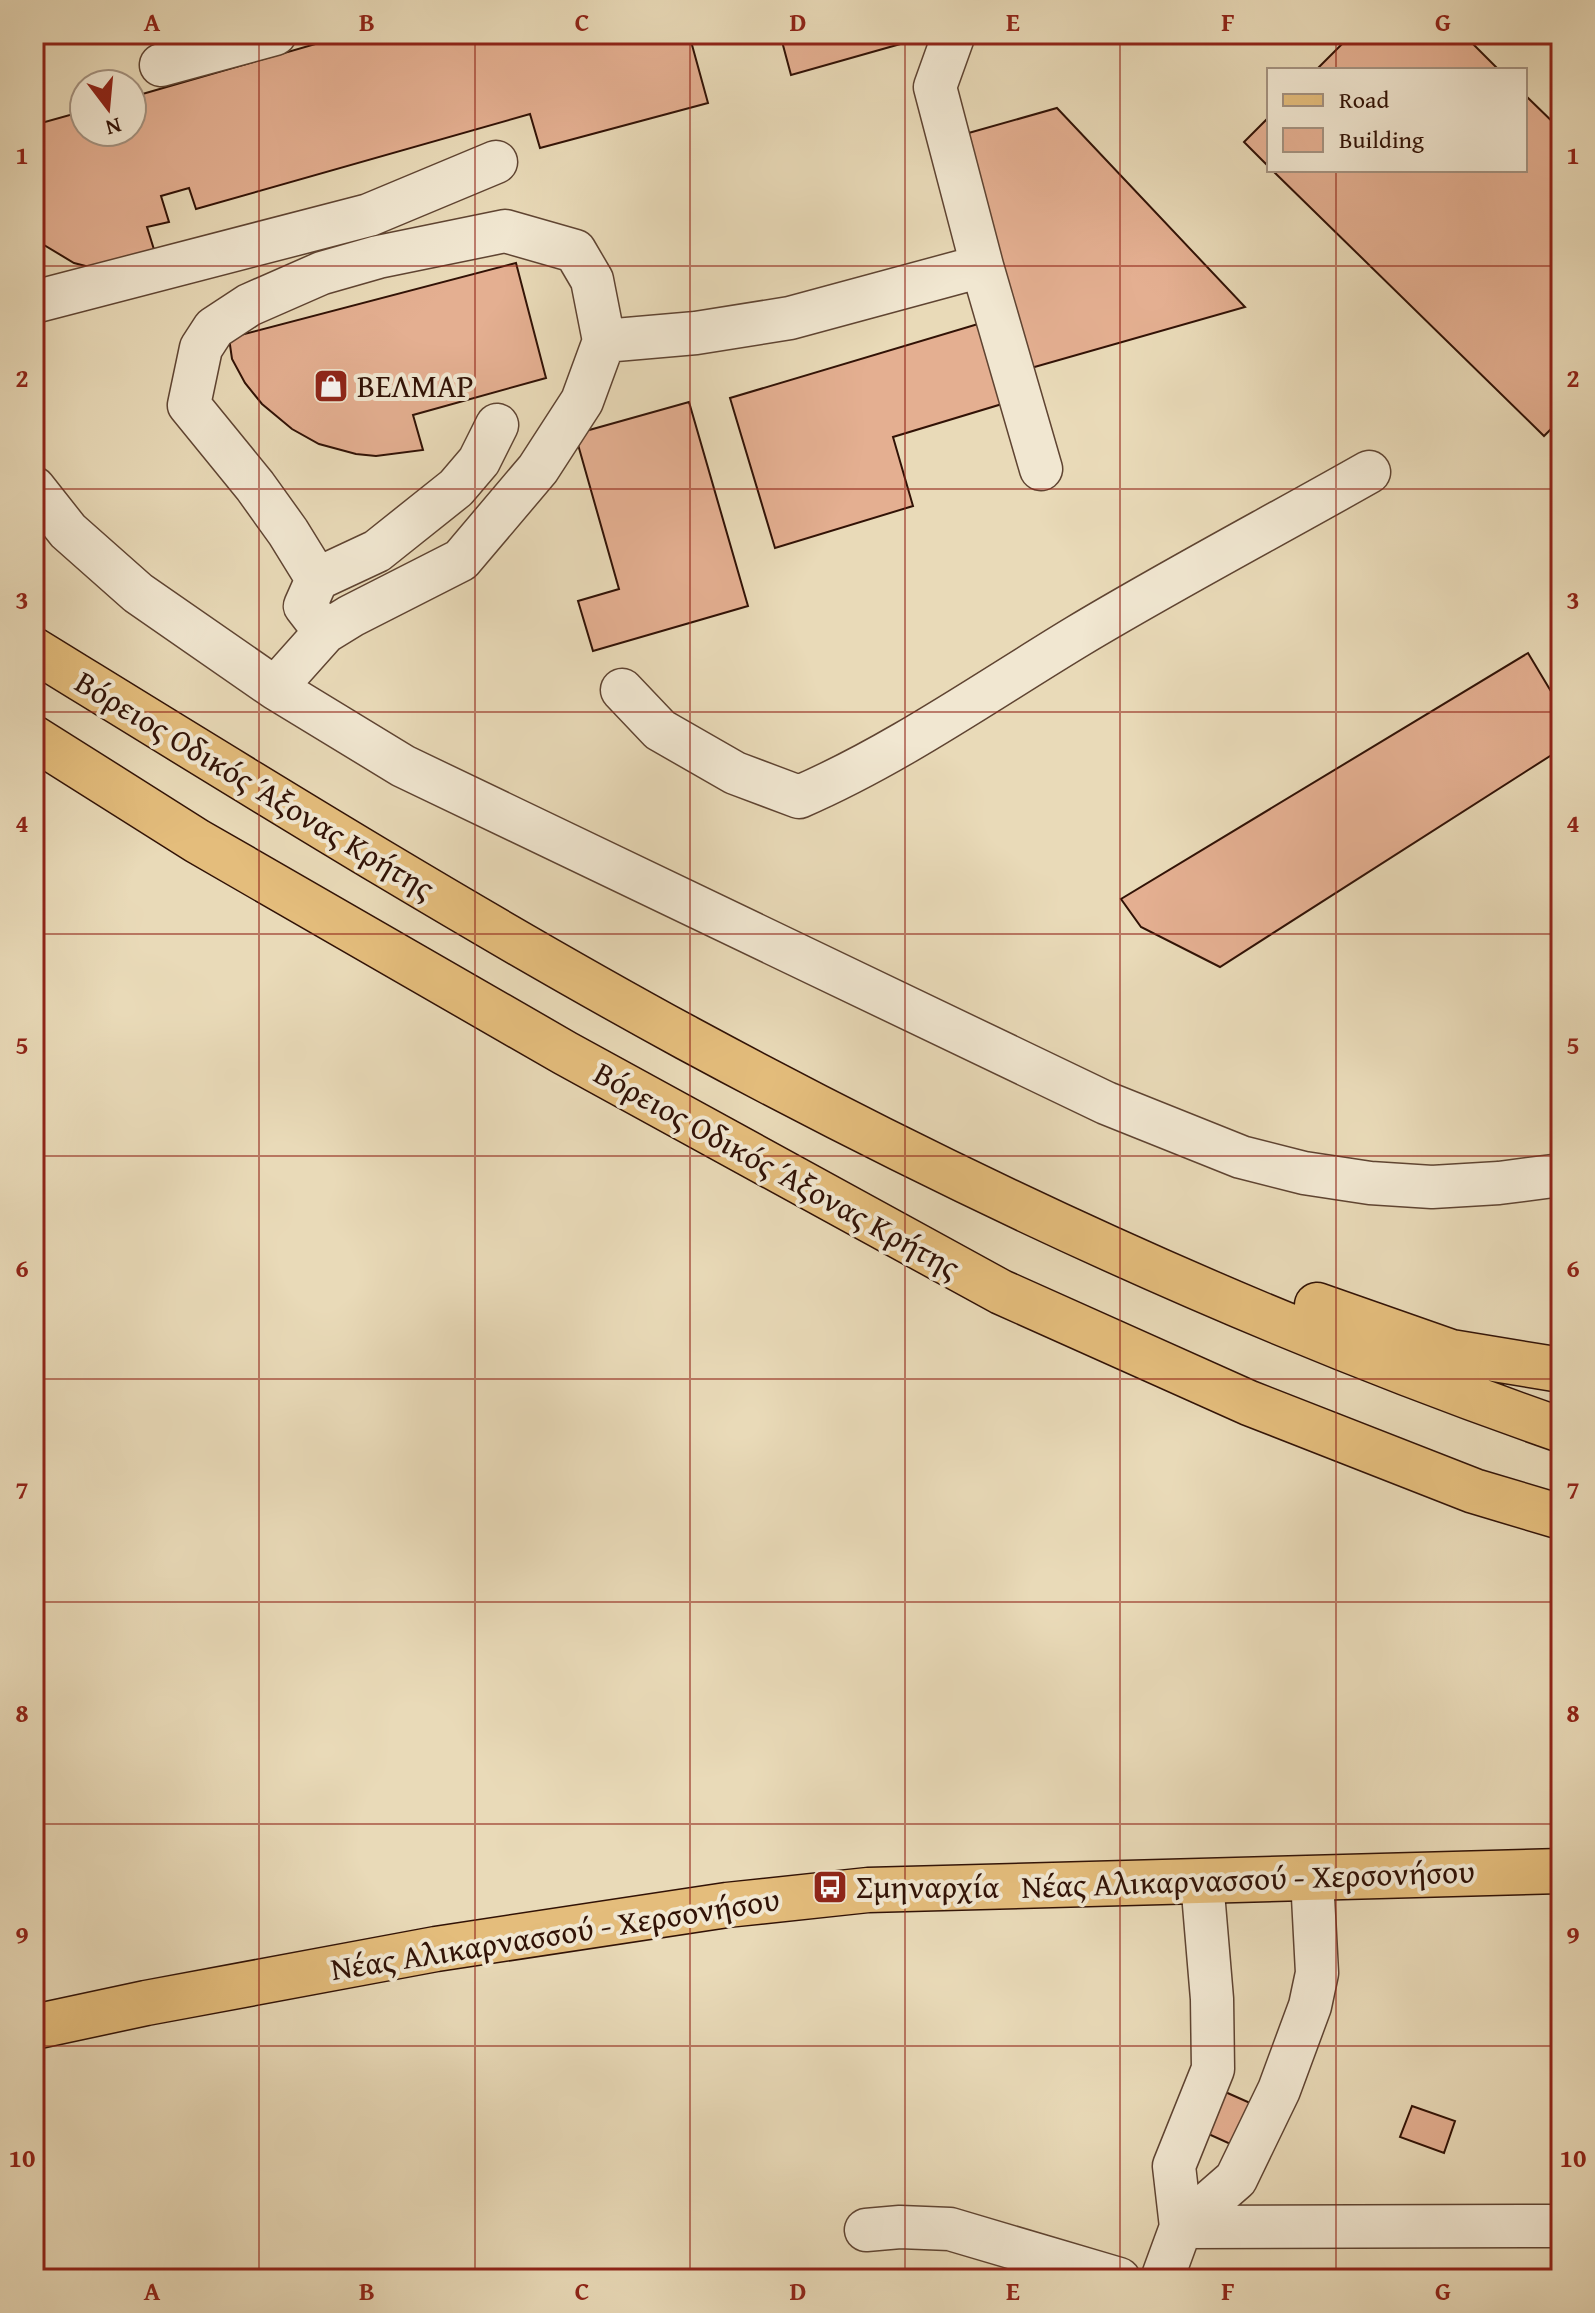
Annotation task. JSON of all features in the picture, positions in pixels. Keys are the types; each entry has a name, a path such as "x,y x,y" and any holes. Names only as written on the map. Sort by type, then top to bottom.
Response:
{"main road":[{"name":"Βόρειος Οδικός Άξονας Κρήτης","path":"34,650 455,906 687,1038 924,1161 1227,1301 1561,1430"},
{"name":"Βόρειος Οδικός Άξονας Κρήτης","path":"34,738 197,841 565,1053 1001,1292 1249,1403 1474,1491 1561,1517"},
{"path":"687,1038 933,1136 1235,1274 1451,1352 1561,1370"},
{"name":"Νέας Αλικαρνασσού - Χερσονήσου","path":"34,2027 407,1954 727,1905 868,1890 1561,1871"}],"street":[{"path":"161,65 275,34"},
{"path":"954,34 935,87 982,266 1041,469"},
{"path":"34,302 369,215 496,162"},
{"path":"275,688 325,632 461,560 538,469 582,401 604,341 592,280 575,251 505,231 378,257 322,273 249,305 214,328 201,348 189,405 255,486 317,579"},
{"path":"604,341 696,333 790,318 982,266"},
{"path":"325,632 305,606 317,579 377,551 456,488 479,461 497,425"},
{"path":"622,690 660,730 735,773 799,797 830,783 1086,631 1369,472"},
{"path":"34,488 68,531 128,584 275,688 403,766 1106,1103 1241,1157 1292,1170 1370,1183 1432,1187 1561,1175"},
{"path":"1181,2227 1236,2179 1284,2076 1310,2006 1317,1973 1312,1878"},
{"path":"1162,2279 1181,2227 1174,2166 1213,2069 1212,1999 1202,1881"},
{"path":"1181,2227 1561,2226"},
{"path":"866,2230 900,2227 950,2229 1119,2279"}],"building":[{"path":"350,34 689,34 708,103 540,148 530,114 196,209 189,188 161,196 169,222 147,227 156,256 101,270 74,263 34,239 34,125 68,115 68,148 148,148 148,92"},
{"path":"780,34 909,34 911,41 791,75"},
{"path":"1352,34 1463,34 1497,68 1318,68"},
{"path":"1527,97 1561,130 1561,419 1544,436 1274,172 1527,172"},
{"path":"1057,108 1245,307 1024,370 958,136"},
{"path":"1267,119 1267,165 1244,142"},
{"path":"516,263 546,378 413,415 423,450 376,456 319,444 292,429 262,404 245,383 232,359 229,338"},
{"path":"978,324 1002,404 893,437 913,506 775,548 730,398"},
{"path":"689,402 748,606 593,651 578,601 619,589 575,434"},
{"path":"1528,653 1561,708 1561,749 1220,967 1141,927 1121,899"},
{"path":"1223,2091 1257,2106 1237,2147 1204,2132"},
{"path":"1412,2106 1455,2121 1444,2153 1400,2137"}],"place":[{"name":"ΒΕΛΜΑΡ","path":"331,386"},
{"name":"Σμηναρχία","path":"830,1887"}]}
